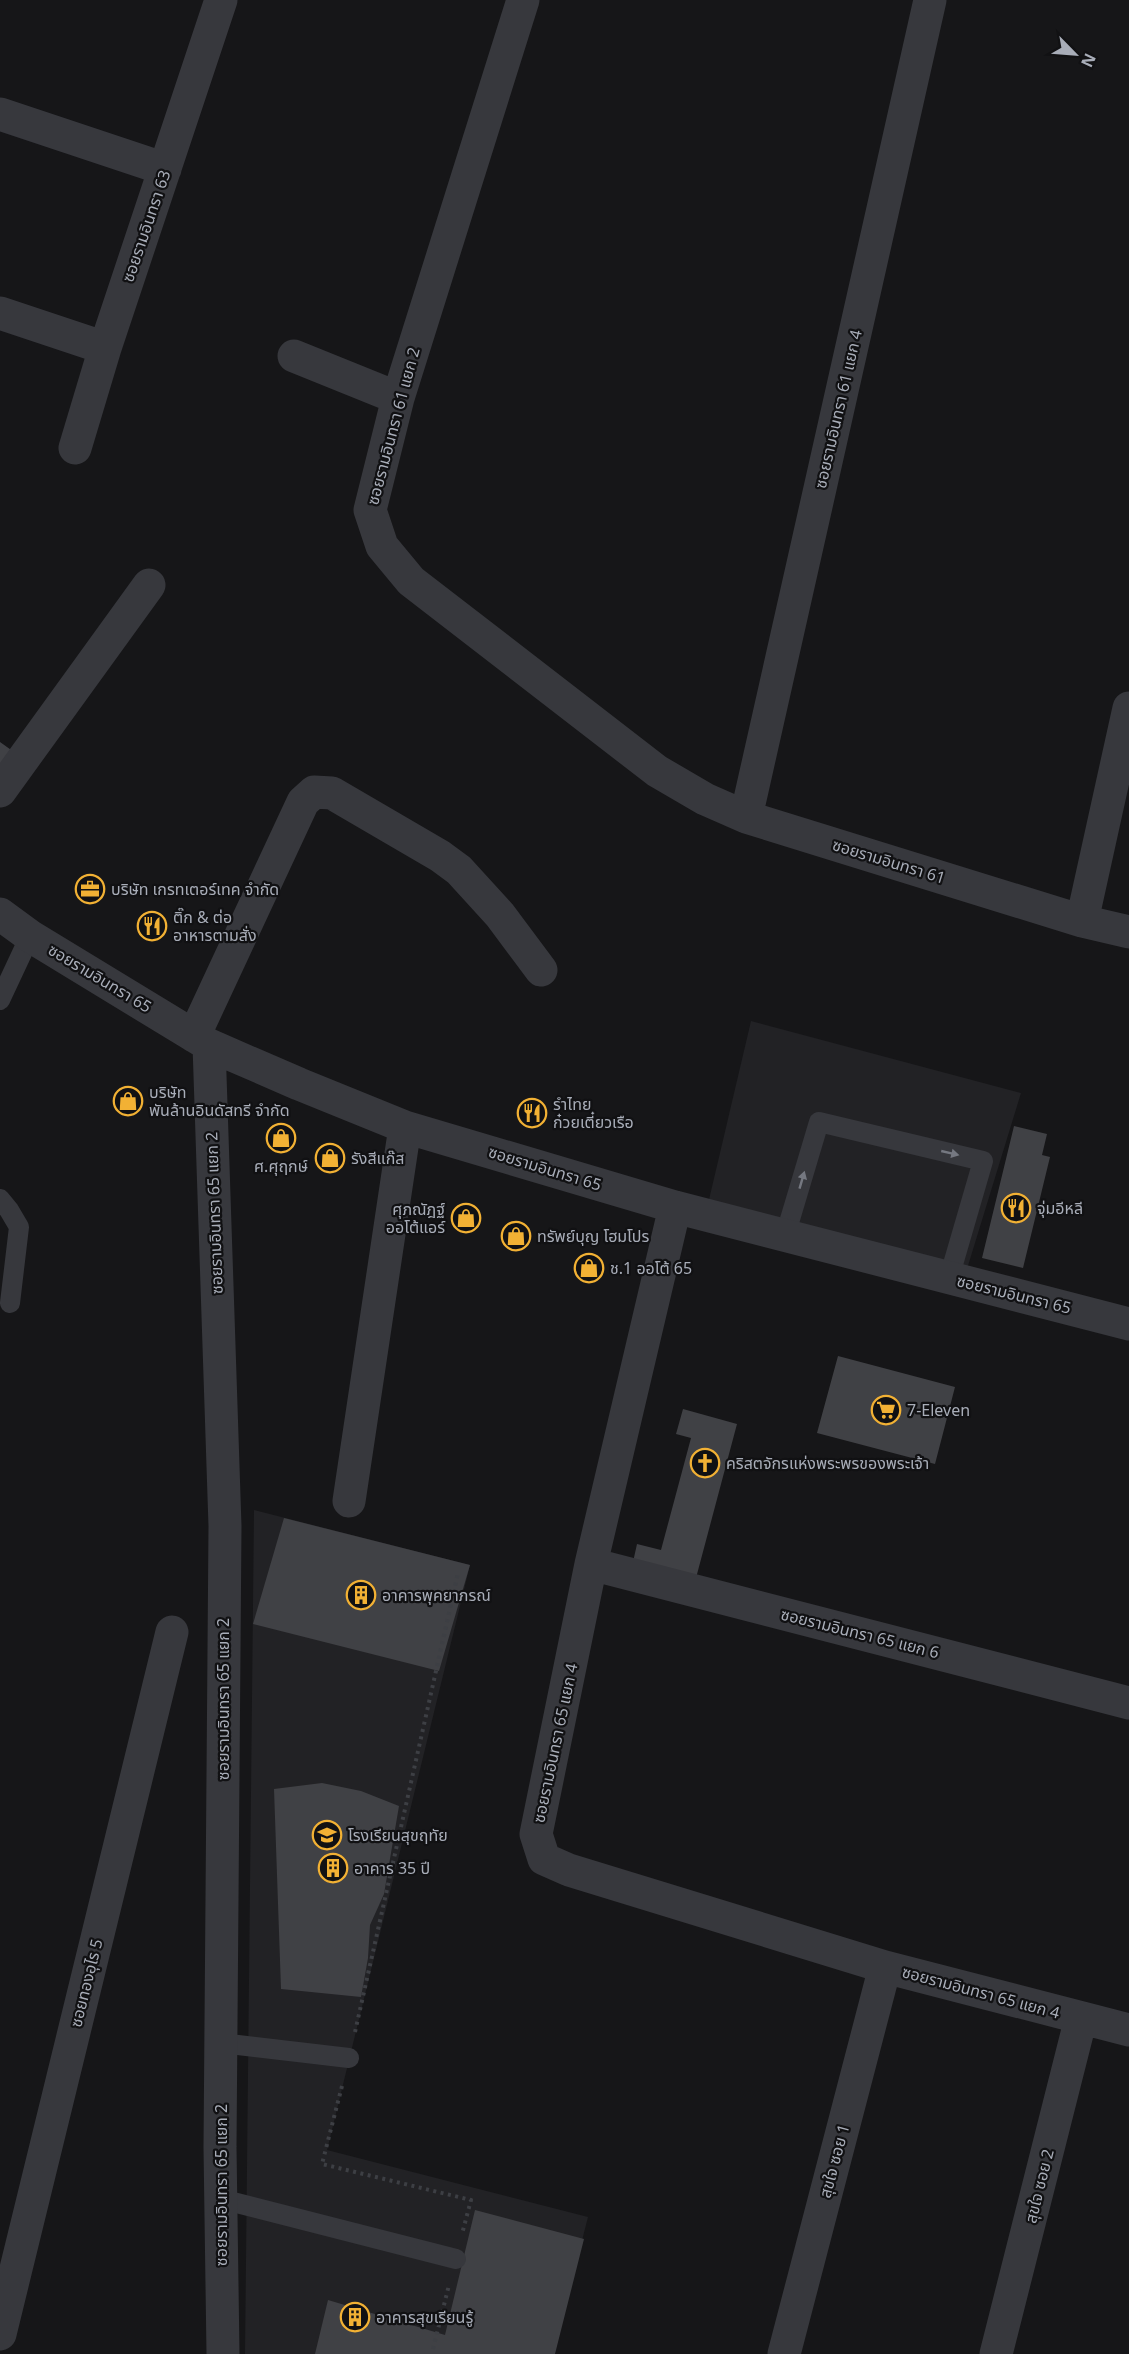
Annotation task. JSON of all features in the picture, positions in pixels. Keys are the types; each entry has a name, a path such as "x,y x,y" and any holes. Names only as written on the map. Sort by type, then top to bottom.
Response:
{"street":[{"name":"ซอยรามอินทรา 63","path":"75,448 105,348 221,0"},
{"name":"ซอยรามอินทรา 61 แยก 2","path":"523,0 398,398 370,510 382,546 411,581 657,771"},
{"name":"ซอยรามอินทรา 61 แยก 4","path":"746,817 930,0"},
{"path":"0,114 165,169"},
{"path":"0,313 105,348"},
{"path":"294,356 398,398"},
{"path":"0,791 149,585"},
{"path":"1082,921 1129,708"},
{"name":"ซอยรามอินทรา 61","path":"657,771 705,799 746,817 1082,921 1129,932"},
{"path":"201,1040 303,802 314,792 332,793 440,856 459,870 500,915 541,970"},
{"name":"ซอยรามอินทรา 65","path":"0,914 30,936 201,1040 299,1084 405,1127 675,1207 1129,1324"},
{"name":"ซอยรามอินทรา 65 แยก 2","path":"201,1040 225,1526 221,2043 223,2354"},
{"path":"349,1501 405,1127"},
{"name":"ซอยรามอินทรา 65 แยก 4","path":"675,1207 591,1564 536,1834 544,1859 580,1874 885,1967 1129,2030"},
{"name":"ซอยรามอินทรา 65 แยก 6","path":"591,1564 1129,1703"},
{"name":"ซอยทองอุไร 5","path":"0,2334 172,1632"},
{"name":"สุขใจ ซอย 1","path":"784,2354 885,1967"},
{"name":"สุขใจ ซอย 2","path":"996,2354 1081,2018"}],"lane":[{"path":"0,1000 30,936"},
{"path":"785,1236 819,1122 983,1161 949,1278"},
{"path":"0,1199 19,1227 10,1303"},
{"path":"221,2043 349,2058"},
{"path":"221,2199 456,2259"}],"path":[{"path":"433,2349 471,2200 322,2164 349,2058 458,1573"}],"shaded area":[{"path":"751,1021 1021,1093 967,1269 708,1204"},
{"name":"โรงเรียนสุขฤทัย","path":"254,1510 470,1565 327,2150 588,2217 553,2354 245,2354"}],"building":[{"path":"0,742 14,752 0,772"},
{"name":"จุ่มอีหลี","path":"1014,1126 1047,1134 1042,1155 1050,1157 1023,1268 982,1258"},
{"name":"7-Eleven","path":"838,1356 955,1387 935,1464 817,1433"},
{"path":"683,1409 737,1424 696,1578 633,1562 637,1544 661,1550 691,1438 676,1434"},
{"name":"อาคารพุคยาภรณ์","path":"284,1518 470,1565 439,1671 253,1624"},
{"name":"อาคาร 35 ปี","path":"322,1783 361,1791 399,1806 384,1894 370,1925 368,1958 361,1997 281,1989 274,1789"},
{"path":"475,2210 584,2239 555,2354 315,2354 328,2300 445,2335"}],"place":[{"name":"บริษัท เกรทเตอร์เทค จำกัด","path":"90,889"},
{"name":"ติ๊ก & ต่อ อาหารตามสั่ง","path":"152,926"},
{"name":"บริษัท พันล้านอินดัสทรี จำกัด","path":"128,1101"},
{"name":"รำไทย ก๋วยเตี๋ยวเรือ","path":"532,1113"},
{"name":"ศ.ศุฤกษ์","path":"281,1138"},
{"name":"รังสีแก๊ส","path":"330,1158"},
{"name":"จุ่มอีหลี","path":"1016,1208"},
{"name":"ศุภณัฎฐ์ ออโต้แอร์","path":"466,1218"},
{"name":"ทรัพย์บุญ โฮมโปร","path":"516,1236"},
{"name":"ช.1 ออโต้ 65","path":"589,1268"},
{"name":"7-Eleven","path":"886,1410"},
{"name":"คริสตจักรแห่งพระพรของพระเจ้า","path":"705,1463"},
{"name":"อาคารพุคยาภรณ์","path":"361,1595"},
{"name":"โรงเรียนสุขฤทัย","path":"327,1835"},
{"name":"อาคาร 35 ปี","path":"333,1868"},
{"name":"อาคารสุขเรียนรู้","path":"355,2317"}]}
